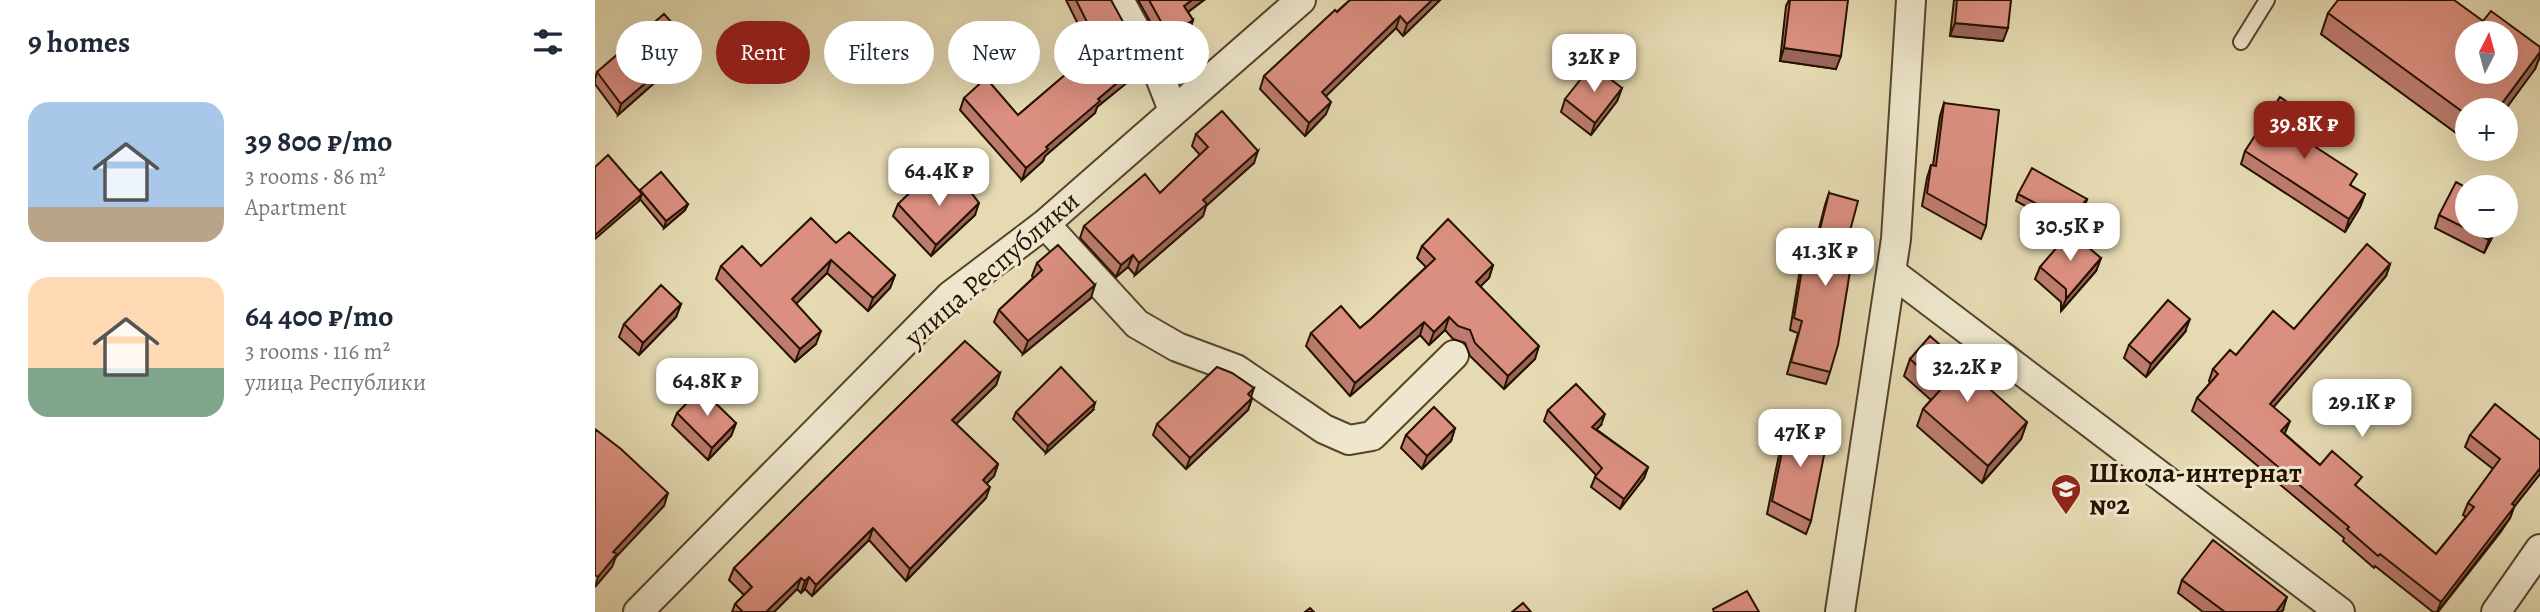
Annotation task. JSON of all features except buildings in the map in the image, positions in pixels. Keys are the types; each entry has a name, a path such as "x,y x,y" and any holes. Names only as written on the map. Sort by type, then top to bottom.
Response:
{"street":[{"path":"1119,0 1156,67 1173,110"},
{"name":"улица Республики","path":"638,612 950,296 1045,225 1301,0"},
{"path":"1840,612 1896,239 1912,0"},
{"path":"1045,225 1137,324 1177,347 1236,369 1324,429 1349,440 1372,436 1454,355"},
{"path":"1891,272 2340,612"},
{"path":"2496,612 2540,549"}],"lane":[{"path":"2241,42 2267,0"}],"place":[{"name":"Школа-интернат №2","path":"2066,516"}]}
